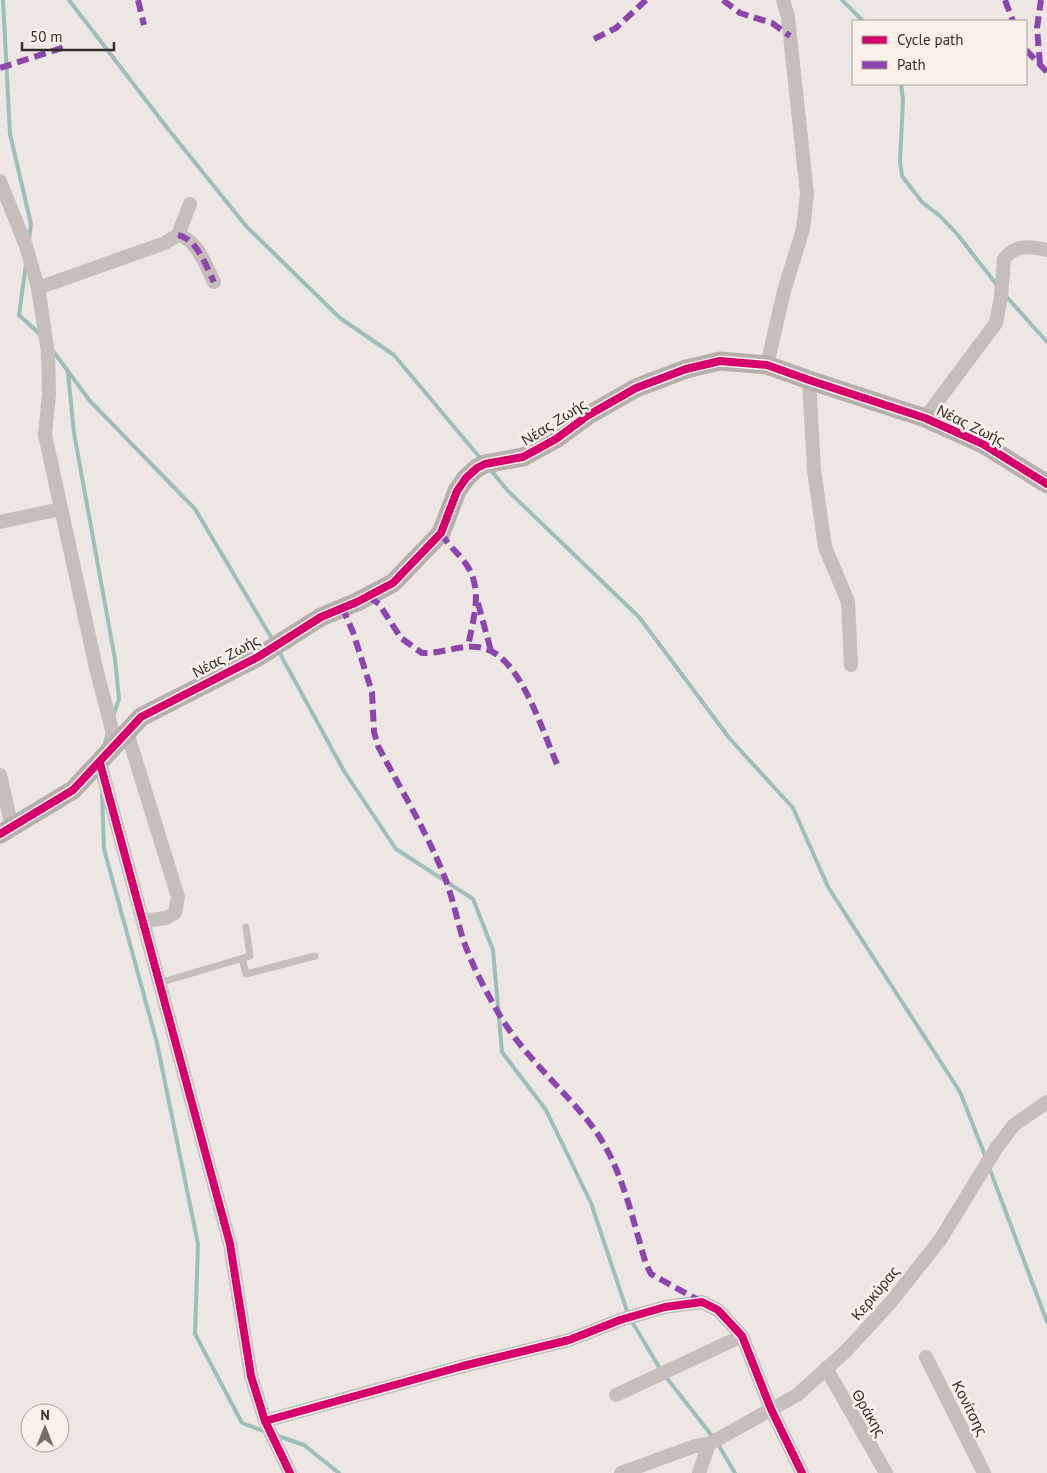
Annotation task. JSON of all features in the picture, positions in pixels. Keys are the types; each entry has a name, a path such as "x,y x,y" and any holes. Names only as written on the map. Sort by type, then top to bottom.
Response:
{"street":[{"path":"767,364 784,291 804,229 807,194 788,17 782,0"},
{"path":"0,181 26,246 38,288 48,353 45,435 96,668 178,897 175,913 166,918 143,921"},
{"path":"38,288 165,243 178,234 190,204"},
{"path":"178,234 185,236 192,242 214,282"},
{"path":"925,418 992,330 1002,297 1004,259 1012,250 1023,247 1047,250"},
{"name":"Νέας Ζωής","path":"6,831 74,790 141,717 258,657 321,617 357,602 393,583 441,533 457,491 466,478 477,468 485,464 523,457 536,451 587,416 652,382 720,361 767,364 808,380 925,418 990,448 1047,484"},
{"path":"808,380 814,470 825,547 848,602 851,665"},
{"path":"0,522 62,509"},
{"path":"100,763 230,1244 251,1376 265,1421 290,1473"},
{"path":"0,775 6,831"},
{"name":"Κερκύρας","path":"620,1473 688,1448 709,1444 796,1395 846,1352 870,1326 934,1248 997,1147 1014,1124 1047,1102"},
{"path":"265,1421 463,1366 569,1340 620,1320 687,1303 702,1302 718,1310 742,1336 771,1409 802,1473"},
{"path":"616,1395 742,1336"},
{"name":"Κονίτσης","path":"926,1357 984,1473"},
{"name":"Θράκης","path":"826,1368 886,1473"},
{"path":"699,1473 709,1444"}],"lane":[{"path":"159,983 250,956 246,927"},
{"path":"242,959 246,974 315,956"}],"waterway":[{"path":"3,0 10,134 31,224 29,240"},
{"path":"69,0 168,129 246,226 340,318 394,355 481,459"},
{"path":"842,0 862,20"},
{"path":"901,85 903,100 900,162 902,176 922,202 940,216 957,234 997,285"},
{"path":"26,264 19,315 41,335"},
{"path":"1006,296 1047,342"},
{"path":"53,351 90,401 195,509 274,642"},
{"path":"68,373 74,433 115,659 119,699 113,716"},
{"path":"489,468 508,491 639,617 730,739 793,808 828,887 960,1092 986,1158"},
{"path":"278,650 344,771 396,849 473,899 493,950 502,1052 546,1110 591,1203 628,1314"},
{"path":"104,747 108,732"},
{"path":"102,792 104,849 157,1043 198,1244 195,1334 242,1423 266,1432"},
{"path":"989,1167 1047,1322"},
{"path":"631,1320 662,1372 716,1441 735,1473"},
{"path":"278,1436 304,1445 339,1473"}],"marked path":[{"path":"138,0 144,25"},
{"path":"594,39 616,28 646,0"},
{"path":"723,0 740,13 772,23 790,36"},
{"path":"1005,0 1013,20"},
{"path":"1040,64 1037,28 1041,0"},
{"path":"0,68 68,46"},
{"path":"1027,51 1047,72"},
{"path":"178,235 196,247 214,282"},
{"path":"441,533 466,564 475,584 476,604 468,647"},
{"path":"369,597 379,604 401,638 422,653 476,647 496,654 508,665 529,697 557,764"},
{"path":"478,603 491,651"},
{"path":"342,607 353,632 372,692 374,732 378,746 436,857 449,889 460,931 484,987 520,1045 583,1115 605,1145 620,1178 646,1264 651,1274 700,1301"}],"cycle path":[{"path":"0,834 73,790 141,717 258,657 321,617 357,602 393,583 441,533 457,491 466,478 477,468 485,464 523,457 556,439 587,416 636,388 686,369 720,361 767,365 925,418 983,444 1047,484"},
{"path":"100,763 230,1244 251,1376 265,1421 290,1473"},
{"path":"265,1421 463,1366 569,1340 620,1320 665,1307 702,1302 718,1310 742,1336 771,1409 802,1473"}]}
